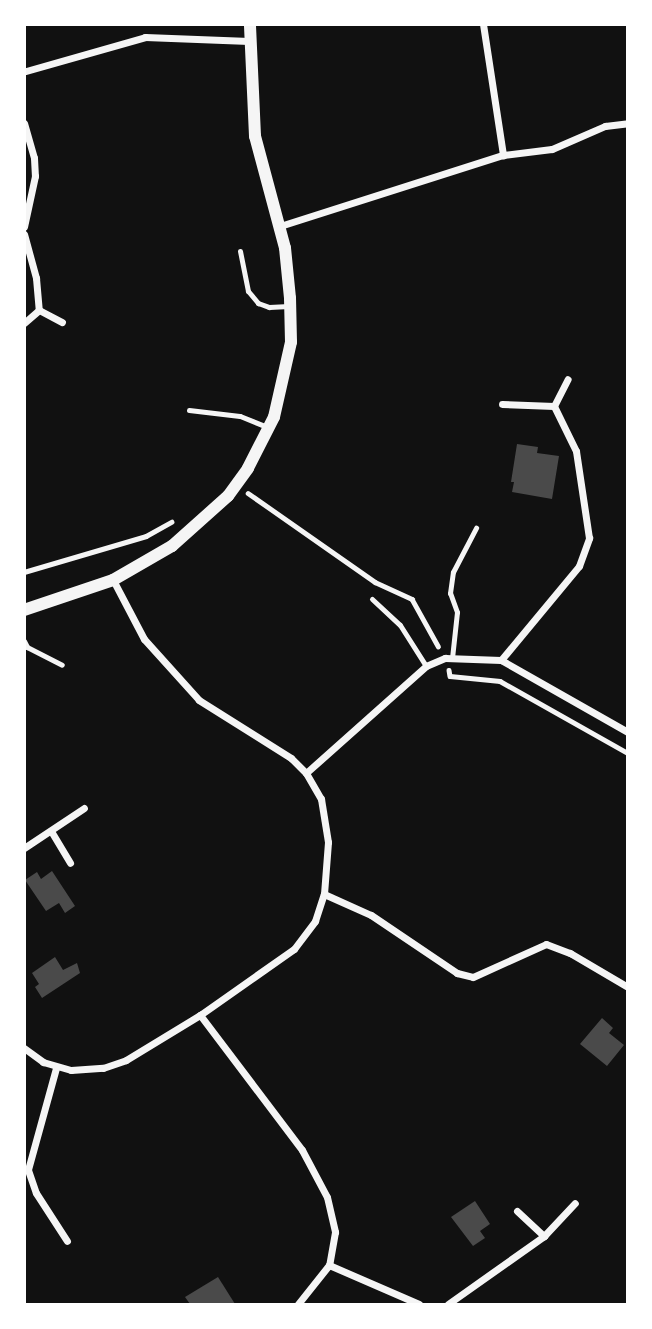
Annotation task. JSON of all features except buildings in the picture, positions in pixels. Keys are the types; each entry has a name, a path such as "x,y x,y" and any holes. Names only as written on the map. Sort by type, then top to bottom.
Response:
{"street":[{"path":"24,610 113,579 172,546 216,509 248,468 269,428 286,370 290,342 290,306 280,226 255,136 251,104 250,24"},
{"path":"483,24 503,155"},
{"path":"25,72 145,37 249,41"},
{"path":"24,123 34,158 35,176 24,227"},
{"path":"280,226 503,155 552,149 604,126 628,123"},
{"path":"24,234 36,278 39,310"},
{"path":"39,310 62,322"},
{"path":"24,323 39,310"},
{"path":"554,406 568,379"},
{"path":"502,404 554,406"},
{"path":"501,660 579,566 589,538 576,451 554,406"},
{"path":"24,1048 56,1068 86,1071 126,1060 200,1015 294,948 315,921 324,894 328,842 321,799 306,774 291,758 199,700 144,639 113,579"},
{"path":"306,774 426,666 448,658 501,660 628,732"},
{"path":"24,848 83,808"},
{"path":"51,831 70,863"},
{"path":"324,894 371,915 457,973 473,977 546,944 570,953 628,987"},
{"path":"200,1015 302,1150 327,1197 335,1232 329,1265 298,1304"},
{"path":"56,1068 26,1171 36,1193 67,1241"},
{"path":"448,1304 544,1236 575,1203"},
{"path":"517,1211 544,1236"},
{"path":"329,1265 419,1304"}],"lane":[{"path":"240,251 248,291 258,303 269,307 290,306"},
{"path":"188,410 240,416 269,428"},
{"path":"448,658 457,612 450,593 453,572 476,528"},
{"path":"372,599 400,625 426,666"},
{"path":"24,641 27,647 62,664"}],"path":[{"path":"235,484 375,582 412,599 448,658 450,676 500,681 628,752"},
{"path":"24,572 146,536 178,517"}]}
